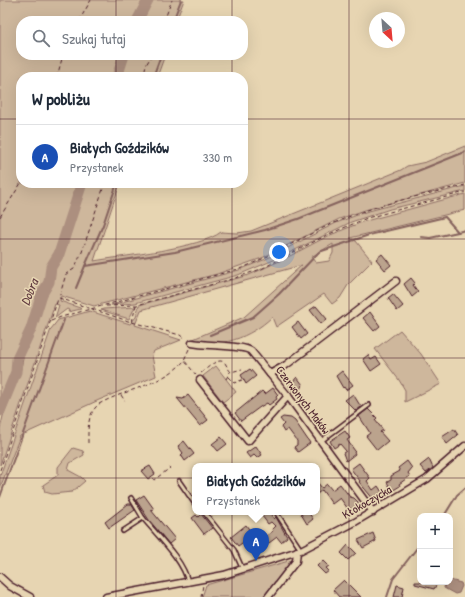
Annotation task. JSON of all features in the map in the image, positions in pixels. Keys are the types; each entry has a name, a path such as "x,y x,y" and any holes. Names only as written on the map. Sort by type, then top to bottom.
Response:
{"street":[{"path":"270,374 286,365 396,281"},
{"name":"Czerwonych Maków","path":"192,343 248,348 288,396 373,512"},
{"path":"201,376 248,440 288,396"},
{"name":"Kłokoczycka","path":"106,597 204,580 243,570 299,550 373,512 427,479 465,446"},
{"path":"268,597 296,561 299,550"},
{"path":"0,577 10,586 30,597"}],"lane":[{"path":"320,441 369,405"},
{"path":"179,481 192,500"},
{"path":"131,498 143,518 180,565 186,574 188,583"},
{"path":"206,515 234,550 243,570"},
{"path":"278,515 299,550"},
{"path":"123,531 143,518"}],"path":[{"path":"82,16 91,0"},
{"path":"166,16 172,0"},
{"path":"58,72 62,60"},
{"path":"144,72 149,60"},
{"path":"51,321 242,268 263,260 342,219 363,211 465,185"},
{"path":"0,216 18,188"},
{"path":"0,470 66,274 74,269 82,252 103,188"},
{"path":"103,306 137,305 235,278 254,271 327,235 367,218 465,192"},
{"path":"59,298 132,322 180,335 192,343 184,360 176,370 164,377 107,399 94,408 88,424 88,443"},
{"path":"132,322 137,305"},
{"path":"184,360 201,376 216,362 220,361 225,363 231,372"},
{"path":"242,370 231,372 227,378 236,383 242,380"},
{"path":"121,394 125,401"},
{"path":"153,478 154,480 170,468"},
{"path":"201,597 204,580"}],"shaded area":[{"path":"0,0 147,0 139,16 16,16 16,60 122,60 118,72 16,72 16,188 79,188 60,249 52,260 46,280 39,292 38,300 0,402"},
{"path":"149,0 184,0 178,16 141,16"},
{"path":"124,60 163,60 159,72 120,72"},
{"path":"465,146 465,183 365,210 339,219 262,258 217,274 94,306 61,296 60,301 81,309 68,312 69,310 67,309 55,318 59,305 55,304 0,465 0,429 3,416 20,373 24,354 55,265 62,251 82,188 118,188 94,261 197,243 211,238 221,232 237,233 251,231 401,170 407,166 426,162"},
{"path":"465,186 465,191 390,209 351,222 281,257 238,275 135,303 111,305 239,270 266,259 336,223 365,212"},
{"path":"465,194 465,210 350,238 356,241 372,261 348,285 340,298 332,304 324,294 276,327 272,317 245,336 234,340 202,343 191,340 244,317 302,265 141,310 135,325 181,340 154,351 152,356 156,376 20,436 0,488 0,476 51,329 58,320 90,311 130,324 136,317 139,305 249,275 328,236 362,222","holes":["333,244 333,253 329,261 316,263 311,257"]},
{"path":"135,307 129,319 101,310 103,309"},
{"path":"400,330 421,354 441,384 405,402 405,390 375,349"},
{"path":"216,366 236,392 223,402 203,376"},
{"path":"73,448 83,451 84,455 70,463 68,470 85,481 72,492 52,494 45,492 43,485 58,475 58,467"},
{"path":"292,560 263,597 202,597 206,585"},
{"path":"453,581 461,583 462,586 459,593 455,594 444,588 445,585 453,585"}],"building":[{"path":"382,254 391,265 385,270 376,259"},
{"path":"411,278 415,283 413,285 418,292 412,297 404,284"},
{"path":"393,294 403,306 397,311 388,298"},
{"path":"316,306 327,319 321,324 310,310"},
{"path":"370,312 380,326 374,331 363,318"},
{"path":"298,322 307,334 301,339 292,327"},
{"path":"368,355 371,360 376,357 381,364 371,371 363,359"},
{"path":"250,369 256,376 246,384 241,375"},
{"path":"342,371 353,385 346,390 344,387 343,388 336,376"},
{"path":"297,377 303,385 297,392 296,390 293,392 289,386"},
{"path":"273,388 278,395 276,397 277,399 269,405 267,403 260,407 241,421 235,413 262,391 265,394"},
{"path":"353,394 361,407 356,411 345,400"},
{"path":"188,395 208,420 200,426 177,398 183,399"},
{"path":"368,409 377,418 375,420 383,430 380,432 388,441 377,450 366,436 370,433 359,416"},
{"path":"283,417 291,418 295,421 310,443 298,452 294,447 297,445 297,441 288,429 284,432 281,427 284,424 280,419"},
{"path":"454,429 458,435 447,444 442,437"},
{"path":"345,431 350,438 347,440 355,451 355,454 346,461 343,453 346,451 340,444 334,448 330,441"},
{"path":"221,437 227,444 218,451 212,444"},
{"path":"184,441 194,454 185,461 181,455 183,453 178,446"},
{"path":"256,446 262,455 257,458 254,455 250,458 246,453"},
{"path":"429,459 433,468 426,473 420,466"},
{"path":"407,461 412,468 408,473 410,476 399,484 400,486 392,491 387,482 391,480 391,476 400,471 398,468"},
{"path":"359,463 370,478 367,481 373,490 378,486 384,495 375,501 359,482 360,481 351,469"},
{"path":"150,466 155,474 148,479 141,471"},
{"path":"327,484 332,490 340,484 350,497 354,498 358,502 357,507 352,510 350,508 348,509 340,498 332,504 322,490 320,492 320,486 322,488"},
{"path":"144,495 154,509 151,510 175,539 169,544 149,520 136,500"},
{"path":"128,504 131,504 135,510 109,528 105,522"},
{"path":"196,515 198,517 202,515 212,528 204,534 192,518"},
{"path":"261,515 271,515 274,519 276,517 287,537 281,542 277,537 257,552 253,546 273,531 272,529 275,526 271,522 268,524"},
{"path":"302,515 310,515 313,519 307,524"},
{"path":"246,525 253,535 238,546 231,537"},
{"path":"373,533 376,541 363,548 358,540"},
{"path":"348,545 356,553 348,560 341,553"},
{"path":"323,560 329,566 326,568 329,571 325,574 317,566"},
{"path":"344,580 361,597 339,597 333,590"},
{"path":"397,585 404,587 402,597 394,597"},
{"path":"419,585 436,585 434,589"}],"waterway":[{"name":"Dobra","path":"140,16 148,0"},
{"path":"175,16 181,0"},
{"name":"Dobra","path":"119,72 122,60"},
{"path":"155,72 159,60"},
{"path":"115,188 103,225 85,266 175,252 265,230 298,219 465,152"},
{"name":"Dobra","path":"0,411 16,372 17,359 31,329 42,294 49,282 51,267 59,254 80,188"},
{"path":"210,335 253,317 279,294 319,252 369,235 445,217 458,232 465,230"},
{"path":"421,237 430,238 458,232"},
{"path":"76,288 85,266"},
{"path":"0,497 64,320"},
{"path":"446,513 457,495 465,488"},
{"path":"387,597 393,579 417,548"}],"place":[{"name":"Białych Goździków","path":"256,561"}]}
